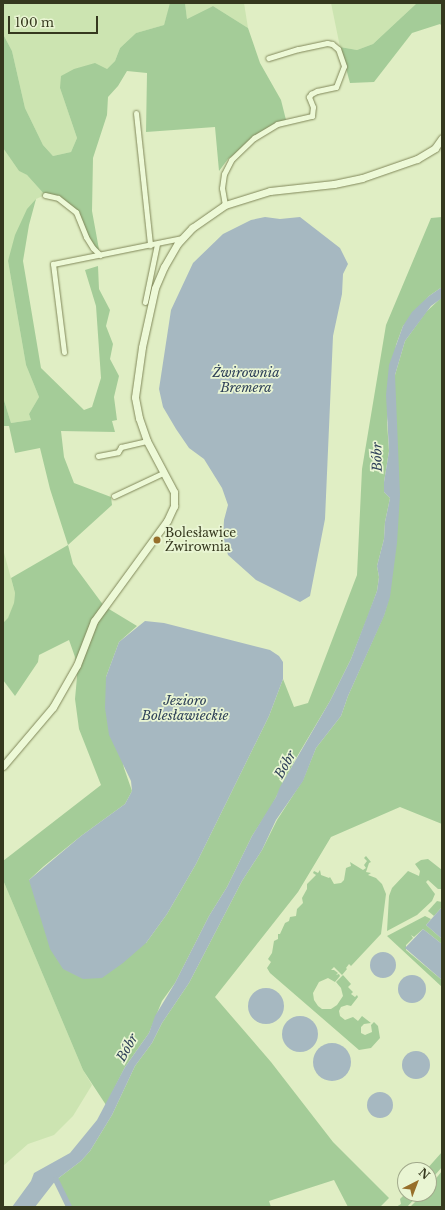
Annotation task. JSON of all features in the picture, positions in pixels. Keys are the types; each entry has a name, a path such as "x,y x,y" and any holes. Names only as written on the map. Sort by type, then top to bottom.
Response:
{"street":[{"path":"225,205 222,188 224,174 231,160 254,138 277,124 312,116 313,107 309,97 317,91 336,87 344,66 338,49 332,44 327,43 298,49 268,58"},
{"path":"136,113 150,245"},
{"path":"3,766 53,707 77,665 94,621 170,514 174,506 174,492 147,441 136,407 137,374 155,288 169,257 182,238 196,225 225,205 270,191 334,184 362,178 417,159 435,148 442,138"},
{"path":"45,195 58,198 76,212 86,237 93,248 100,254"},
{"path":"64,352 53,264 182,238"},
{"path":"145,302 157,244"},
{"path":"98,456 118,452 121,447 147,441"},
{"path":"114,496 163,473"}],"green space":[{"path":"3,3 171,3 164,25 136,33 120,48 115,61 107,69 60,88 77,138 71,152 53,156 43,145 25,108 12,51 3,34"},
{"path":"170,3 185,3 187,19 213,6 248,28 260,63 281,100 286,120 250,142 228,159 219,171 215,127 146,132 147,73 127,71 118,86 108,97 107,115 93,158 92,211 100,255 71,207 45,195 27,175 19,171 3,148 3,34 12,51 25,108 43,145 53,156 71,152 77,138 60,88 61,76 74,69 95,63 107,69 115,61 120,48 136,33 164,25"},
{"path":"185,3 244,3 248,28 213,6 187,19"},
{"path":"331,3 417,3 373,44 357,50 340,47"},
{"path":"417,3 442,3 442,26 440,24 412,33 374,82 350,83 340,47 357,50 373,44"},
{"path":"3,148 19,171 27,175 45,195 36,199 8,261 26,365 39,397 29,414 31,420 11,423 3,397"},
{"path":"36,199 29,225 23,261 41,368 84,410 92,407 101,378 96,306 85,270 98,266 99,289 110,310 106,326 113,344 110,359 119,376 114,397 117,420 112,421 115,432 61,431 64,457 74,483 111,497 112,505 68,545 50,489 40,448 15,453 9,426 3,426 3,397 11,423 31,420 29,414 39,397 26,365 8,261 15,235 27,209"},
{"path":"442,217 442,287 429,296 403,326 396,345 387,422 389,451 384,482 384,492 390,498 385,522 384,539 377,566 379,577 377,591 368,616 351,659 330,701 295,760 272,805 252,836 227,887 209,916 175,983 162,1001 149,1033 125,1067 106,1105 83,1070 3,880 3,861 101,785 79,729 75,699 77,677 75,657 69,640 39,655 38,662 15,696 3,680 3,623 8,618 14,603 15,593 11,578 68,545 73,564 104,606 137,626 119,642 106,677 124,768 132,791 125,804 81,836 29,880 146,943 167,914 196,864 269,716 283,679 294,707 308,703 357,575 362,469 386,325 431,218"},
{"path":"442,297 442,824 400,807 331,837 298,892 215,997 271,1062 333,1142 389,1198 380,1207 348,1207 334,1180 269,1201 271,1207 69,1207 56,1180 81,1161 90,1151 112,1115 135,1066 152,1043 162,1023 189,983 242,881 262,850 277,820 303,780 316,748 341,716 348,696 384,615 389,598 395,375 405,341 426,312"},
{"path":"3,549 15,593 14,604 8,619 3,623"},
{"path":"366,856 371,862 369,863 366,872 371,873 368,875 376,878 382,884 386,894 381,934 351,966 349,964 342,975 334,967 331,970 334,970 338,973 336,975 339,974 340,976 335,982 328,978 319,982 313,993 314,1000 318,1006 322,1009 331,1009 337,1005 343,996 341,988 336,982 343,975 351,984 348,987 353,992 351,994 355,997 357,995 358,997 351,1006 347,1005 341,1007 339,1011 340,1016 345,1020 353,1017 358,1021 362,1016 371,1023 364,1024 361,1027 361,1033 365,1035 372,1032 371,1025 374,1022 378,1026 380,1038 371,1048 359,1050 270,973 267,968 271,962 268,959 272,953 274,941 278,939 278,934 280,934 285,923 289,921 290,917 296,916 297,909 303,903 302,898 307,889 307,884 316,875 313,873 314,871 318,873 320,870 321,875 330,877 334,884 341,883 344,880 346,868 351,866 350,862 363,870 366,868 364,865 367,861 364,858"},
{"path":"428,859 442,870 442,889 438,889 428,880 426,882 435,894 432,901 417,915 387,931 389,896 392,888 408,871 419,876 420,871 415,864 421,860"},
{"path":"3,880 83,1070 92,1085 73,1116 54,1135 28,1144 3,1166"},
{"path":"437,901 442,902 442,907 434,916 428,911"},
{"path":"425,916 431,919 426,925 442,939 442,944 423,929 414,937 411,935 413,938 406,945 406,950 442,980 442,987 387,936"},
{"path":"442,1152 442,1167 437,1173 437,1162 433,1162"},
{"path":"442,1171 442,1207 410,1207 415,1202 437,1202 437,1177"},
{"path":"401,1202 412,1202 407,1207 396,1207 401,1204"}],"water":[{"name":"Żwirownia Bremera","path":"265,217 280,219 300,217 340,248 348,264 343,274 342,294 333,336 325,519 310,596 300,602 256,580 228,555 223,537 224,520 228,505 222,488 204,459 189,448 176,429 163,407 159,389 171,310 193,263 223,234 251,220"},
{"path":"442,287 442,298 431,306 405,341 395,375 400,495 397,543 390,597 384,616 348,696 341,716 316,748 303,781 276,820 262,850 242,881 189,983 162,1023 152,1043 135,1066 112,1115 90,1151 81,1161 56,1180 35,1207 12,1207 31,1181 34,1173 70,1153 97,1120 125,1067 149,1033 155,1016 175,983 209,916 227,887 252,836 276,797 280,787 330,701 351,659 377,591 379,577 377,566 384,539 385,522 390,498 384,492 384,482 389,451 386,395 389,365 403,326 412,312 429,296"},
{"name":"Jezioro Bolesławieckie","path":"145,621 164,623 270,650 279,656 283,662 283,679 269,716 196,864 167,914 146,943 123,963 102,978 83,979 63,969 50,949 29,880 81,836 125,804 132,791 131,781 109,735 105,708 106,677 119,642"},
{"path":"442,907 442,939 426,925"},
{"path":"423,929 442,944 442,980 405,948"},
{"path":"383,952 392,956 396,965 392,974 383,978 374,974 370,965 374,956"},
{"path":"412,975 422,979 426,989 422,999 412,1003 402,999 398,989 402,979"},
{"path":"270,988 279,993 283,999 283,1013 279,1019 270,1024 262,1024 253,1019 249,1013 248,1002 253,993 259,989"},
{"path":"304,1016 313,1021 317,1027 317,1041 313,1047 304,1052 296,1052 287,1047 283,1041 282,1030 287,1021 293,1017"},
{"path":"332,1043 342,1046 348,1052 351,1062 348,1072 342,1078 332,1081 322,1078 316,1072 313,1062 316,1052 322,1046"},
{"path":"416,1051 426,1055 430,1065 426,1075 416,1079 406,1075 402,1065 406,1055"},
{"path":"380,1092 390,1095 393,1105 390,1115 380,1118 370,1115 367,1105 370,1095"}],"waterway":[{"path":"56,1180 69,1207"}],"place":[{"name":"Bolesławice Żwirownia","path":"157,540"}],"water label":[{"name":"Bóbr","path":"378,457"},
{"name":"Bóbr","path":"286,765"},
{"name":"Bóbr","path":"128,1048"}]}
